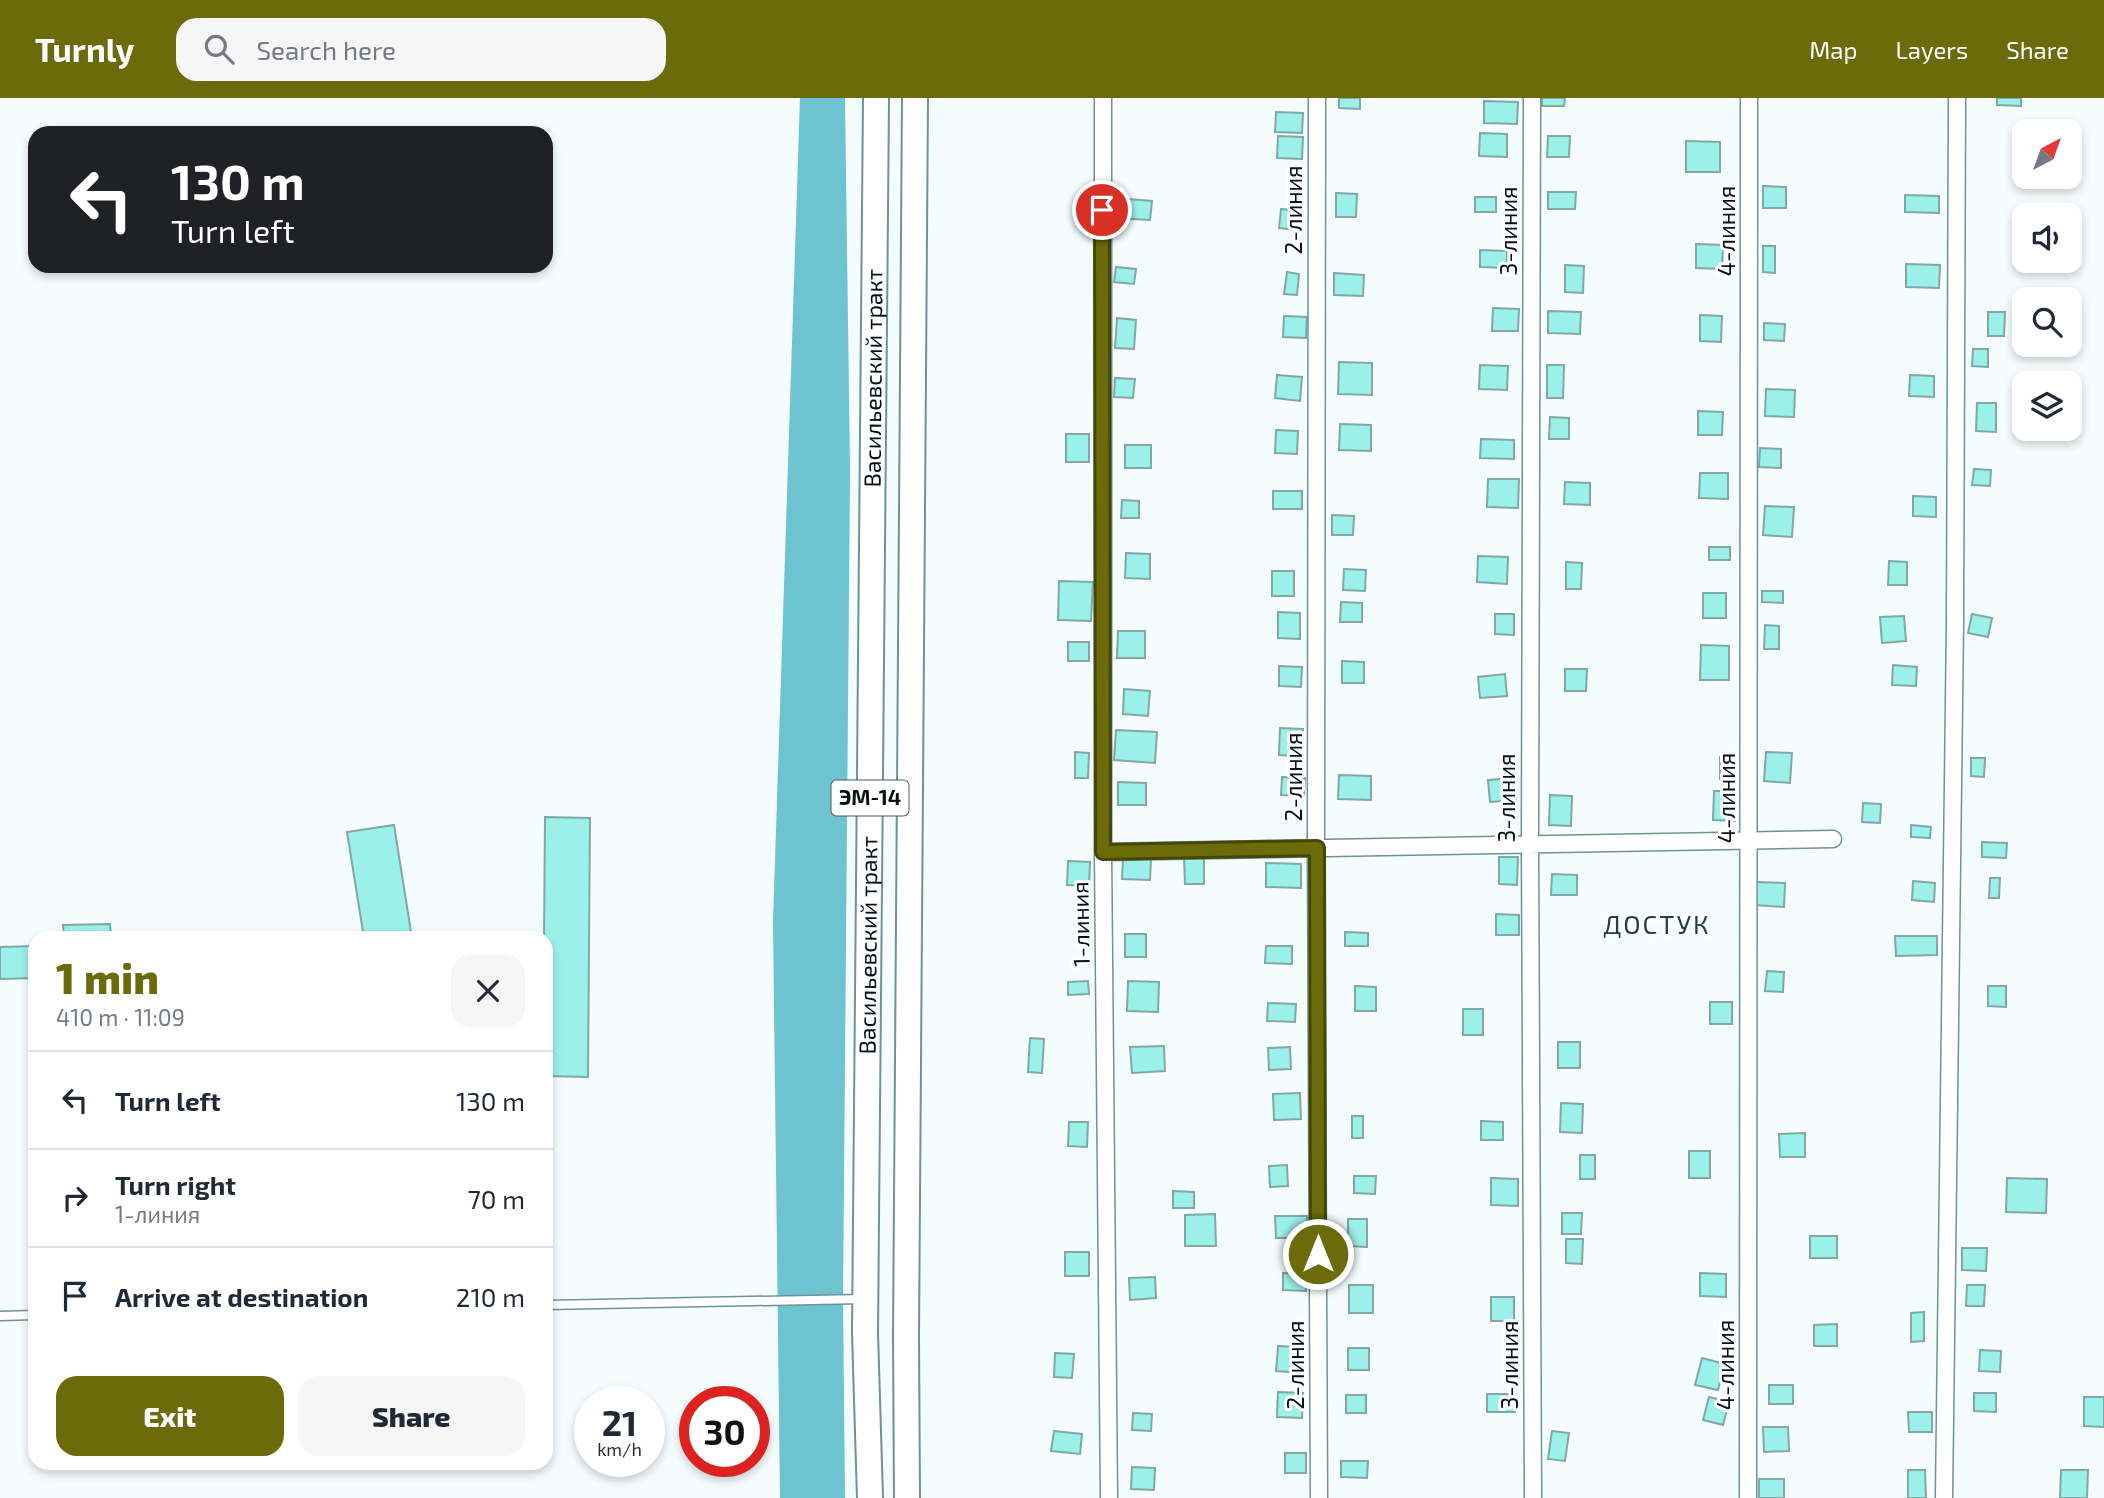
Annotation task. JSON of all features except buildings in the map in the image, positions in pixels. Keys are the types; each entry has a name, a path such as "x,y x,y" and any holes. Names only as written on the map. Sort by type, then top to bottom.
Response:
{"main road":[{"name":"Васильевский тракт","path":"870,1498 866,1299 876,98"},
{"name":"Васильевский тракт","path":"907,1498 915,98"}],"street":[{"name":"1-линия","path":"1102,98 1103,852 1109,1498"},
{"name":"2-линия","path":"1317,98 1319,1498"},
{"name":"3-линия","path":"1532,98 1530,845 1534,1498"},
{"name":"4-линия","path":"1748,1498 1749,98"},
{"path":"1944,1498 1955,623 1957,98"},
{"path":"1103,852 1833,839"}],"lane":[{"path":"553,1305 866,1299"},
{"path":"0,1316 28,1315"}],"shaded area":[{"path":"800,98 845,98 850,471 843,1297 845,1498 780,1498 773,922"}],"district":[{"name":"ДОСТУК","path":"1657,925"}],"route":[{"path":"1102,210 1103,852 1317,848 1318,1254"}]}
